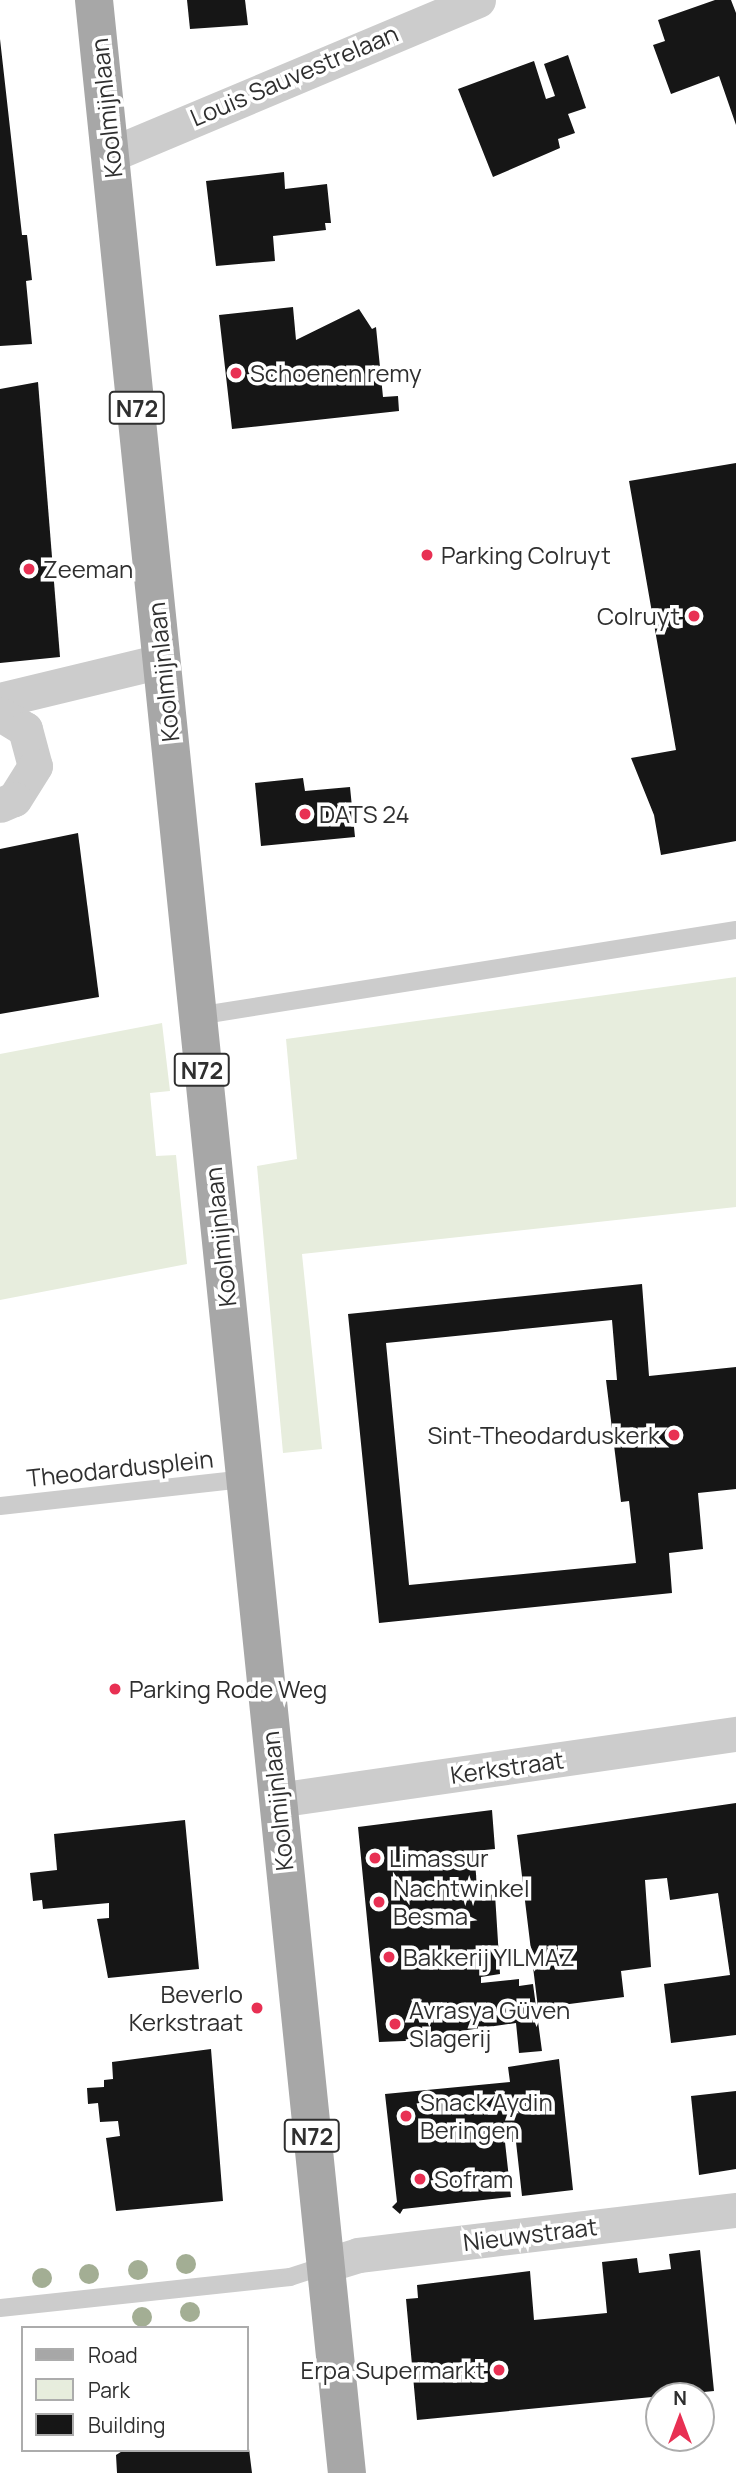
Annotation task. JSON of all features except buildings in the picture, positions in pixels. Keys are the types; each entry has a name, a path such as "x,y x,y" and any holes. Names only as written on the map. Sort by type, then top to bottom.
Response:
{"main road":[{"name":"Koolmijnlaan","path":"94,0 112,154 161,661 347,2473"}],"street":[{"name":"Louis Sauvestrelaan","path":"112,154 478,0"},
{"path":"0,700 161,661"},
{"path":"0,714 25,729 35,766 14,799 0,805"},
{"name":"Kerkstraat","path":"277,1800 736,1734"},
{"name":"Nieuwstraat","path":"326,2265 358,2255 736,2210"}],"lane":[{"path":"197,1016 736,930"},
{"name":"Theodardusplein","path":"0,1506 246,1479"},
{"path":"0,2308 290,2277 326,2265"}],"green space":[{"path":"736,977 736,1207 302,1254 322,1449 283,1453 257,1166 297,1159 286,1039"},
{"path":"162,1023 170,1091 150,1093 156,1156 176,1155 187,1264 0,1300 0,1054"}],"place":[{"name":"Schoenen remy","path":"236,373"},
{"name":"Parking Colruyt","path":"427,555"},
{"name":"Zeeman","path":"29,569"},
{"name":"Colruyt","path":"694,616"},
{"name":"DATS 24","path":"305,814"},
{"name":"Sint-Theodarduskerk","path":"674,1435"},
{"name":"Parking Rode Weg","path":"115,1689"},
{"name":"Limassur","path":"375,1858"},
{"name":"Nachtwinkel Besma","path":"379,1902"},
{"name":"Bakkerij YILMAZ","path":"389,1957"},
{"name":"Beverlo Kerkstraat","path":"257,2008"},
{"name":"Avrasya Güven Slagerij","path":"395,2024"},
{"name":"Snack Aydin Beringen","path":"406,2116"},
{"name":"Sofram","path":"420,2179"},
{"name":"Erpa Supermarkt","path":"499,2370"}]}
